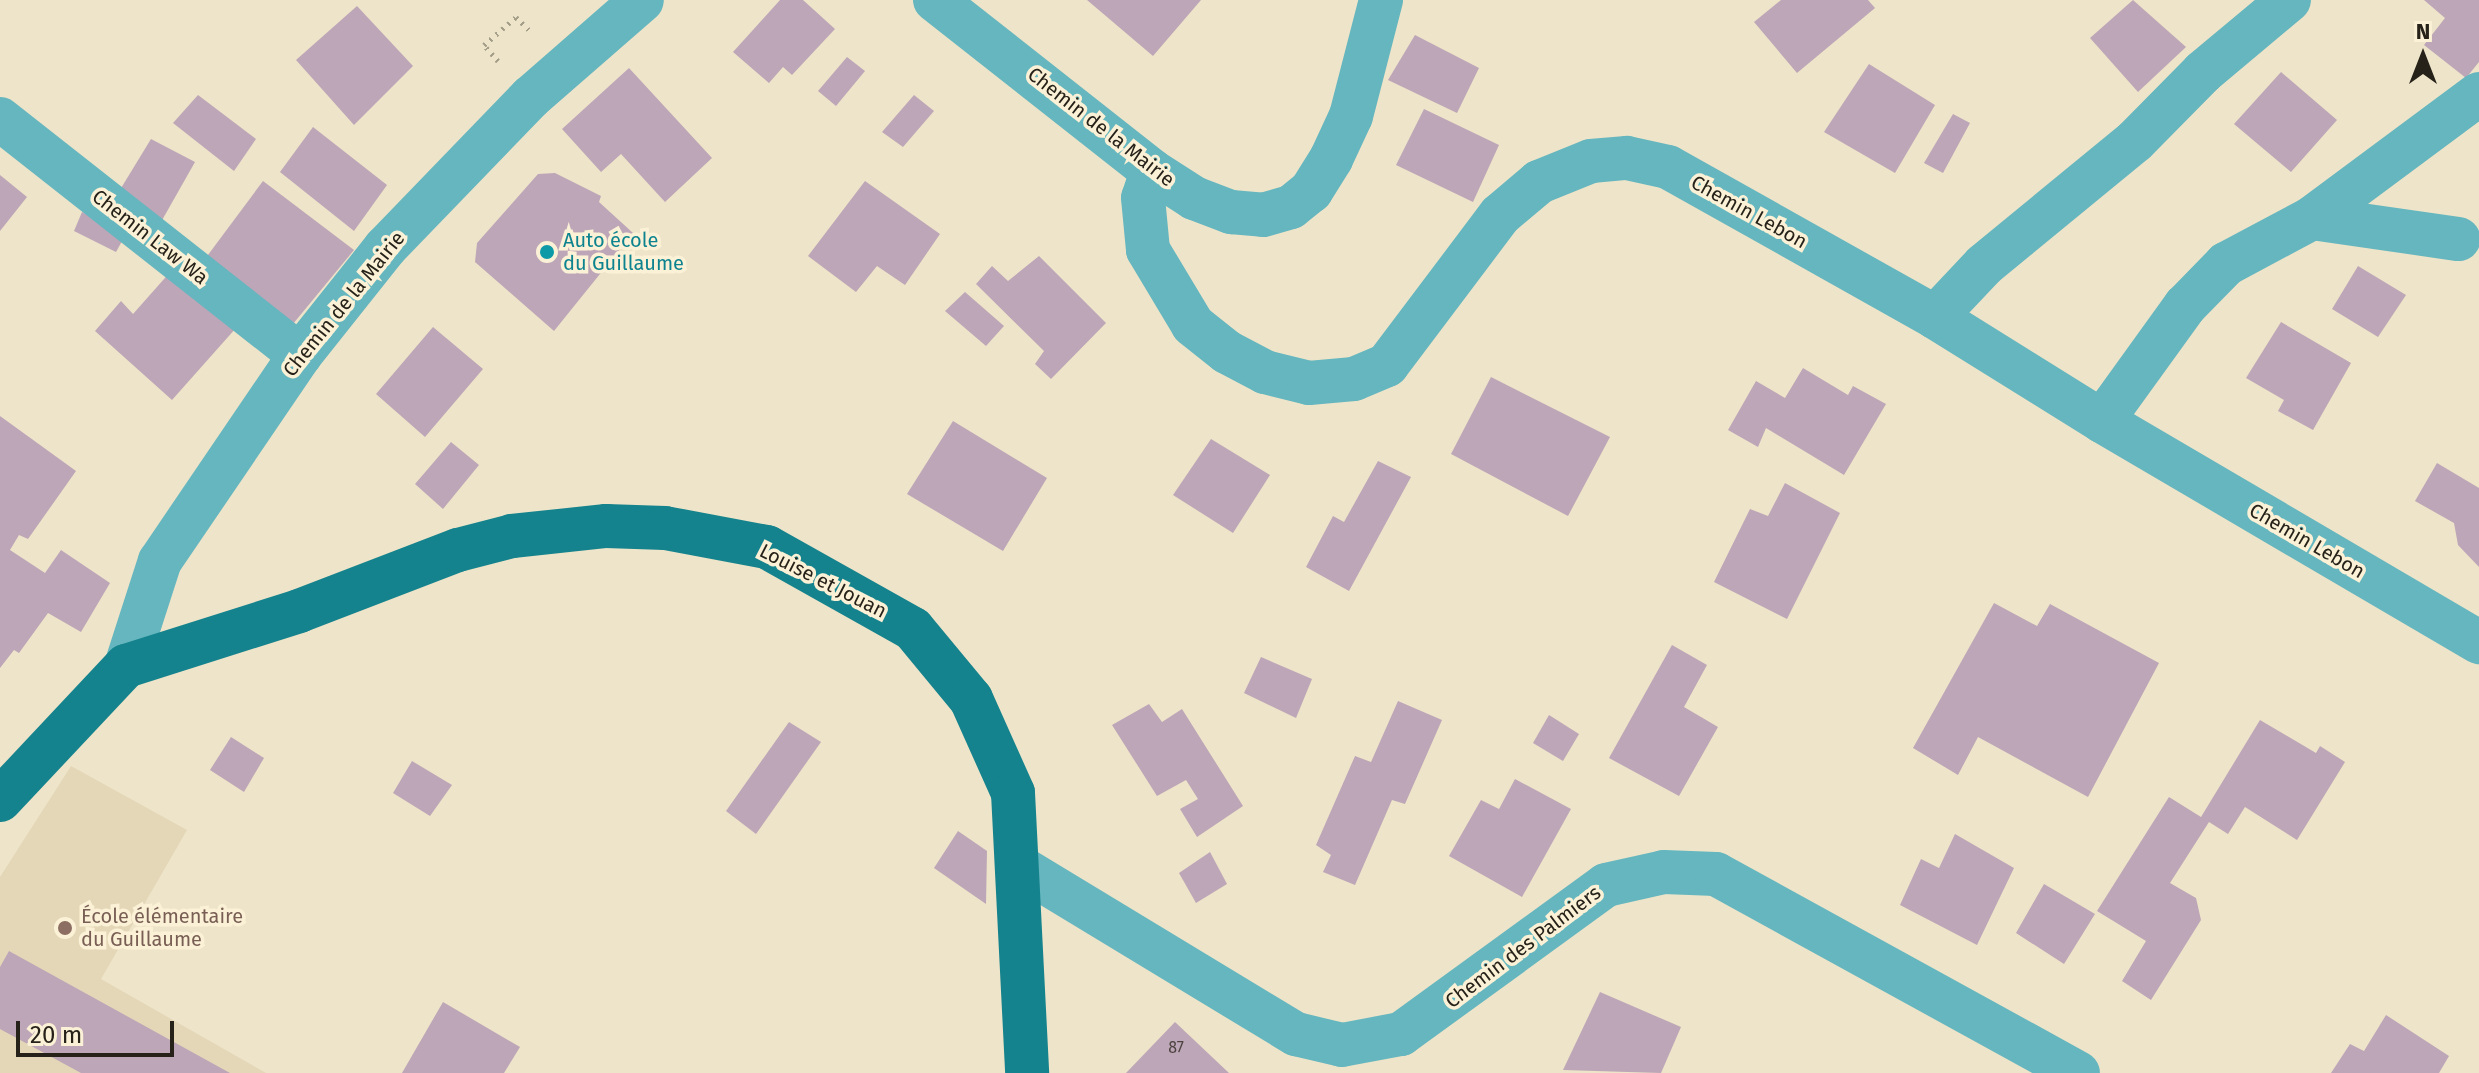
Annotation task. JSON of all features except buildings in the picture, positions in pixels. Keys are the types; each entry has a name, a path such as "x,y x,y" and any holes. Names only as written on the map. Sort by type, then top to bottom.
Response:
{"main road":[{"name":"Louise et Jouan","path":"0,800 126,666 512,536 606,526 665,528 767,547 913,629 971,699 1013,793 1020,867 1027,1073"}],"street":[{"name":"Chemin de la Mairie","path":"126,666 160,561 300,355 385,248 531,97 642,0"},
{"name":"Chemin de la Mairie","path":"935,0 1152,171 1194,198 1231,212 1263,215 1291,207 1311,191 1351,116 1381,0"},
{"path":"1935,317 1984,265 2135,141 2203,72 2289,0"},
{"path":"2102,421 2160,338 2226,264 2312,218 2479,94"},
{"name":"Chemin Law Wa","path":"0,119 300,355"},
{"name":"Chemin Lebon","path":"1152,171 1143,198 1148,250 1193,325 1227,352 1265,372 1309,383 1354,379 1387,365 1500,215 1539,182 1591,161 1627,158 1668,167 1935,317 2102,421 2479,642"},
{"path":"2312,218 2458,239"},
{"name":"Chemin des Palmiers","path":"1020,867 1296,1034 1342,1045 1401,1034 1606,885 1664,872 1716,874 2078,1073"}],"shaded area":[{"name":"École élémentaire du Guillaume","path":"71,766 187,830 101,979 266,1073 0,1073 0,877"}],"place":[{"name":"Auto école du Guillaume","path":"547,252"},
{"name":"École élémentaire du Guillaume","path":"65,928"}]}
